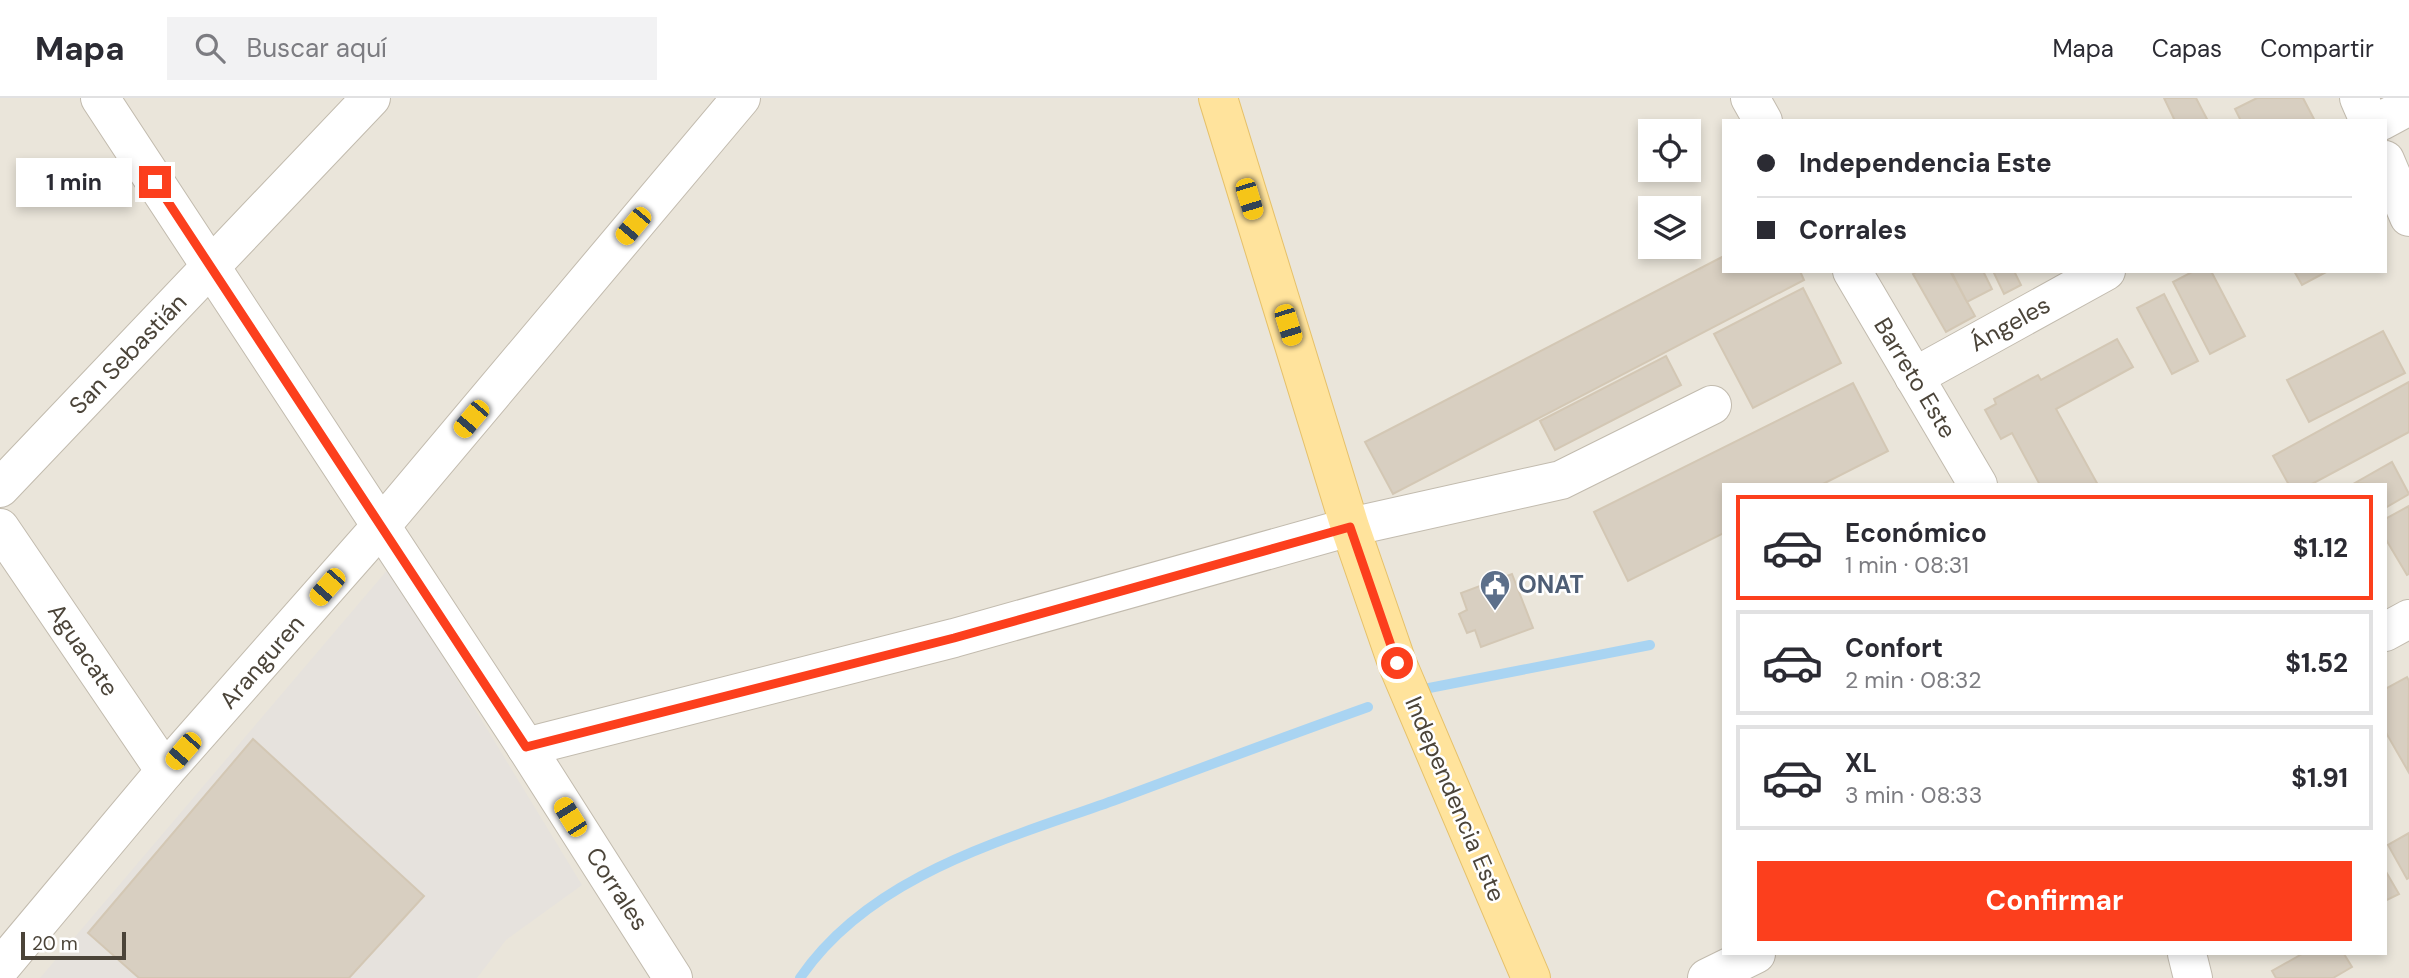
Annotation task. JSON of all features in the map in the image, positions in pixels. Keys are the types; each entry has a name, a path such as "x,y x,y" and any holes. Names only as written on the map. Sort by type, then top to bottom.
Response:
{"main road":[{"name":"Independencia Este","path":"1218,98 1350,527 1397,663 1531,978"}],"street":[{"name":"Corrales","path":"100,98 526,747 673,978"},
{"name":"San Sebastián","path":"0,488 371,98"},
{"name":"Aranguren","path":"0,968 165,772 381,526 741,98"},
{"path":"1750,98 1762,119"},
{"path":"2359,98 2368,119"},
{"path":"2385,119 2409,106"},
{"path":"2387,165 2409,217"},
{"name":"Barreto Este","path":"1853,273 1977,483"},
{"name":"Ángeles","path":"1914,377 2102,273"},
{"path":"526,747 954,638 1350,527 1561,480 1712,405"},
{"name":"Aguacate","path":"0,528 165,772"},
{"path":"2387,631 2409,619"},
{"path":"1707,978 1754,955"},
{"path":"2187,955 2193,978"}],"shaded area":[{"path":"0,98 2409,98 2409,978 0,978"},
{"path":"389,568 582,885 506,940 477,978 40,978"}],"building":[{"path":"2164,98 2196,98 2207,119 2174,119"},
{"path":"2257,98 2303,98 2314,119 2240,119 2235,109"},
{"path":"1722,257 1722,273 1801,273 1804,280 1393,494 1365,442"},
{"path":"1951,273 1975,316 1946,332 1913,274"},
{"path":"1952,273 1984,273 1992,289 1967,302"},
{"path":"1994,273 2015,273 2021,285 2004,294"},
{"path":"2190,273 2212,273 2245,336 2210,354 2173,282"},
{"path":"2295,273 2324,273 2302,285"},
{"path":"1803,288 1841,363 1753,408 1714,334"},
{"path":"2164,294 2198,361 2172,374 2137,308"},
{"path":"2383,331 2405,373 2309,422 2287,380"},
{"path":"2117,339 2133,367 2056,409 2097,483 2039,483 2012,433 2001,439 1985,410 1996,404 1994,399 2038,375 2041,380"},
{"path":"1666,356 1681,385 1555,450 1540,421"},
{"path":"2409,382 2409,432 2314,483 2288,483 2273,456"},
{"path":"1853,383 1888,451 1825,483 1722,483 1722,534 1628,581 1594,512"},
{"path":"2392,462 2409,494 2387,507 2387,483 2355,483"},
{"path":"2409,506 2407,575 2387,541 2387,518"},
{"name":"ONAT","path":"1512,574 1533,628 1481,647 1475,630 1467,633 1459,614 1467,610 1461,593"},
{"path":"2407,677 2409,681 2408,771 2387,734 2387,688"},
{"path":"253,739 424,896 349,978 139,978 88,933"},
{"path":"2409,833 2409,878 2407,879 2388,845"},
{"path":"2387,873 2399,894 2387,900"},
{"path":"2300,955 2345,955 2352,967 2333,978 2276,978 2272,971"}],"waterway":[{"path":"1424,689 1650,645"},
{"path":"800,978 829,942 864,912 902,886 943,865 986,846 1368,707"}],"place":[{"name":"ONAT","path":"1495,612"}],"route":[{"path":"155,182 526,747 954,638 1350,527 1397,663"}]}
